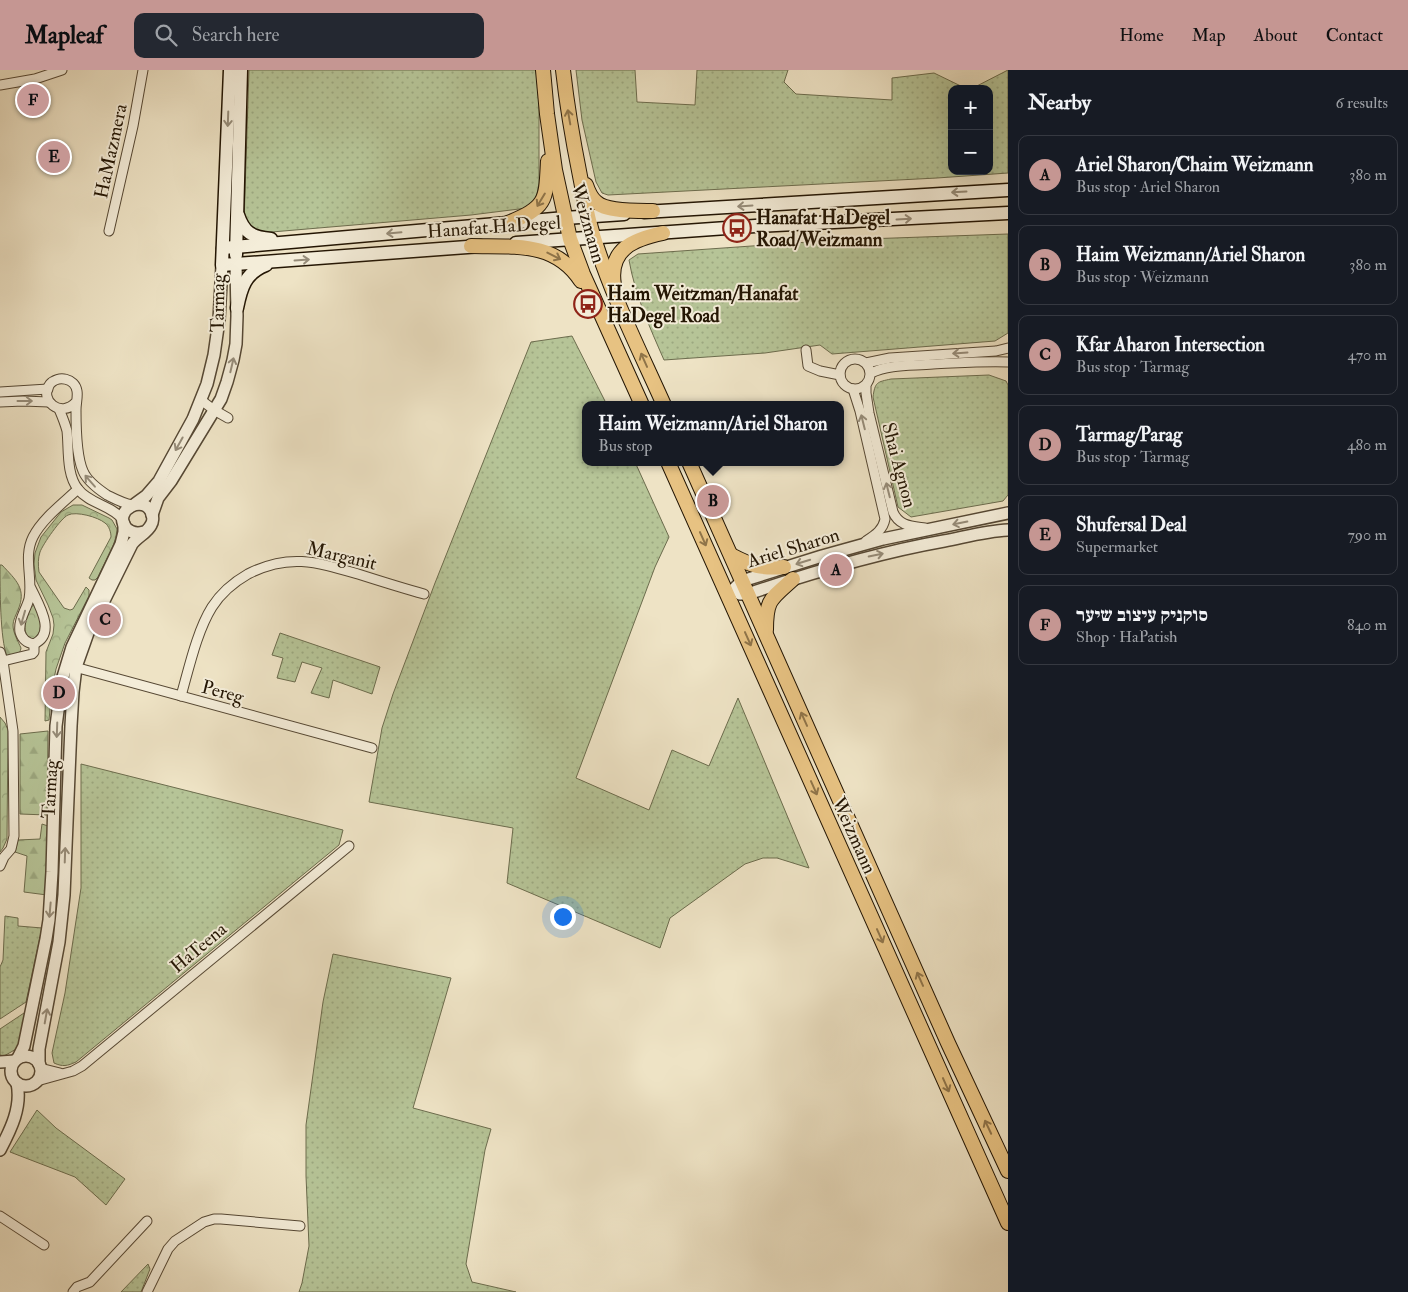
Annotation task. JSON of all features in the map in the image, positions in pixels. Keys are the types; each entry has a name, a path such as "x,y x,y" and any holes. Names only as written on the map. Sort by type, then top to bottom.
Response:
{"main road":[{"name":"Tarmag","path":"222,265 230,70"},
{"name":"Tarmag","path":"236,265 241,70"},
{"name":"Weizmann","path":"543,70 555,170 570,239 583,274 640,401"},
{"name":"Weizmann","path":"563,70 567,109 577,164 594,238 608,278 662,401"},
{"path":"508,223 531,213 542,202 546,186 550,135"},
{"path":"577,164 596,203 607,208 653,212"},
{"name":"Hanafat HaDegel","path":"223,248 588,216 1008,190"},
{"name":"Hanafat HaDegel","path":"222,265 570,239 1008,213"},
{"path":"238,214 244,229 253,236 271,239 308,240"},
{"path":"978,215 1008,219"},
{"path":"616,295 613,279 618,255 634,241 663,233"},
{"path":"472,246 532,248 552,254 569,265 598,307"},
{"path":"237,308 241,291 248,278 259,268 277,262"},
{"name":"Weizmann","path":"670,466 1008,1223"},
{"name":"Weizmann","path":"691,466 944,1034 1008,1171"},
{"path":"731,555 751,565 770,568 784,567"},
{"path":"766,636 766,612 768,606 776,594 793,579"}],"street":[{"path":"0,86 35,79 62,70"},
{"name":"HaMazmera","path":"109,230 133,126 142,73"},
{"name":"Tarmag","path":"133,505 146,496 157,484 193,419 207,384 214,356 219,320 222,265"},
{"name":"Tarmag","path":"152,515 155,504 162,492 171,481 221,399 227,382 236,344 236,265"},
{"path":"866,363 890,358 996,351 1008,348"},
{"path":"806,350 808,366 820,371 840,375"},
{"path":"858,359 866,363 871,373 866,385 857,389 845,385 840,375 842,367 848,360 858,359"},
{"path":"871,373 896,366 990,361 1008,362"},
{"path":"59,409 66,430 71,476 78,489 117,513 127,528 135,533 144,532 151,525 152,515 148,508 140,504 133,505 121,502 98,489 83,472 79,452 76,402 78,392 73,383 69,380 59,379 54,381 48,388 47,398 52,405 59,409 69,408 76,402"},
{"name":"Shai Agnon","path":"866,385 869,412 896,517 907,526 930,529"},
{"path":"0,392 48,388"},
{"name":"Shai Agnon","path":"853,389 860,411 885,519 884,526 879,532 861,544"},
{"path":"201,400 228,418"},
{"path":"0,402 50,402"},
{"path":"30,586 44,617 45,624 45,632 42,639 34,644 24,640 20,629 21,618 28,601 30,586 28,554 33,537 39,528 78,489"},
{"path":"124,522 124,513 133,505"},
{"name":"Ariel Sharon","path":"728,595 742,581 861,544 1008,513"},
{"name":"Tarmag","path":"40,1066 39,1050 59,942 64,895 71,726 71,666 83,624 121,544 124,522"},
{"name":"Ariel Sharon","path":"728,595 748,594 864,558 930,543 1008,530"},
{"name":"Tarmag","path":"17,1059 24,1046 49,920 52,879 56,726 59,694 96,613 132,544 144,532"},
{"name":"Marganit","path":"180,696 206,617 220,596 230,586 254,571 280,562 315,562 424,594"},
{"path":"3,662 32,654 34,652 34,644"},
{"path":"0,652 13,731 14,836 11,849 4,857 0,866"},
{"name":"Pereg","path":"71,666 372,748"},
{"name":"HaTeena","path":"34,1083 67,1073 82,1066 349,846"},
{"path":"0,1062 23,1056 32,1058 40,1066 54,1072 67,1073"},
{"path":"0,1150 8,1135 18,1100 11,1068 17,1059"},
{"path":"15,1114 40,1073 40,1066"},
{"path":"1,1078 15,1081 24,1086 34,1083"},
{"path":"0,1216 44,1245"},
{"path":"147,1292 168,1249 175,1241 204,1222 221,1219 300,1226"},
{"path":"73,1292 78,1287 90,1282 147,1220"}],"green space":[{"path":"249,70 536,70 539,104 539,183 536,199 527,208 471,215 260,233 244,223"},
{"path":"576,70 635,70 637,102 695,105 697,70 788,70 784,82 796,94 892,100 892,78 934,73 959,85 948,85 948,175 980,175 608,195 602,193 596,182 582,120"},
{"path":"1008,70 1008,173 993,174 993,85 979,85"},
{"path":"1008,234 1008,333 995,341 832,354 820,345 765,353 664,360 639,299 629,260 638,254 837,240"},
{"path":"572,336 605,401 582,401 582,466 637,466 669,537 655,567 576,778 649,810 672,750 709,766 738,698 809,868 777,858 763,858 745,864 670,918 660,948 507,883 513,828 369,802 382,728 393,694 531,342"},
{"path":"989,375 1006,381 1008,385 1008,495 1003,501 911,517 898,507 873,397 876,386 880,382 891,379"},
{"path":"73,505 82,505 112,520 117,529 116,537 95,580 89,578 111,537 109,527 102,521 81,514 68,515 52,532 40,552 39,572 64,608 73,609 86,587 89,590 89,596 65,643 56,669 49,720 45,721 46,652 53,634 54,625 48,605 36,580 35,553 41,537 61,512"},
{"path":"0,565 16,580 21,590 20,603 13,625 21,648 16,655 7,656 5,648 0,599"},
{"path":"34,605 40,627 39,632 33,639 26,634 25,625 31,607"},
{"path":"280,633 380,667 372,694 333,680 329,698 311,693 322,668 302,662 295,682 277,678 283,658 272,655"},
{"path":"0,717 8,730 7,839 0,852"},
{"path":"48,731 47,815 20,814 20,734"},
{"path":"81,764 343,830 339,845 76,1062 63,1065 54,1063 52,1053 65,993 81,888"},
{"path":"42,824 48,826 47,895 24,892 27,856 15,852 18,840 40,839"},
{"path":"5,916 18,918 18,926 42,928 26,1002 0,1019 0,967 3,960"},
{"path":"333,954 451,978 413,1108 491,1129 485,1150 466,1264 472,1282 516,1292 299,1292 309,1246 306,1125 323,1002"},
{"path":"27,1011 18,1048 4,1056 0,1055 0,1029"},
{"path":"37,1110 56,1128 125,1179 106,1205 75,1177 10,1152"},
{"path":"148,1264 150,1269 141,1292 121,1292"}],"place":[{"name":"סוקניק עיצוב שיער","path":"33,100"},
{"name":"Shufersal Deal","path":"54,157"},
{"name":"Hanafat HaDegel Road/Weizmann","path":"737,228"},
{"name":"Haim Weitzman/Hanafat HaDegel Road","path":"588,304"},
{"name":"Haim Weizmann/Ariel Sharon","path":"713,501"},
{"name":"Ariel Sharon/Chaim Weizmann","path":"836,570"},
{"name":"Kfar Aharon Intersection","path":"105,620"},
{"name":"Tarmag/Parag","path":"59,693"}]}
